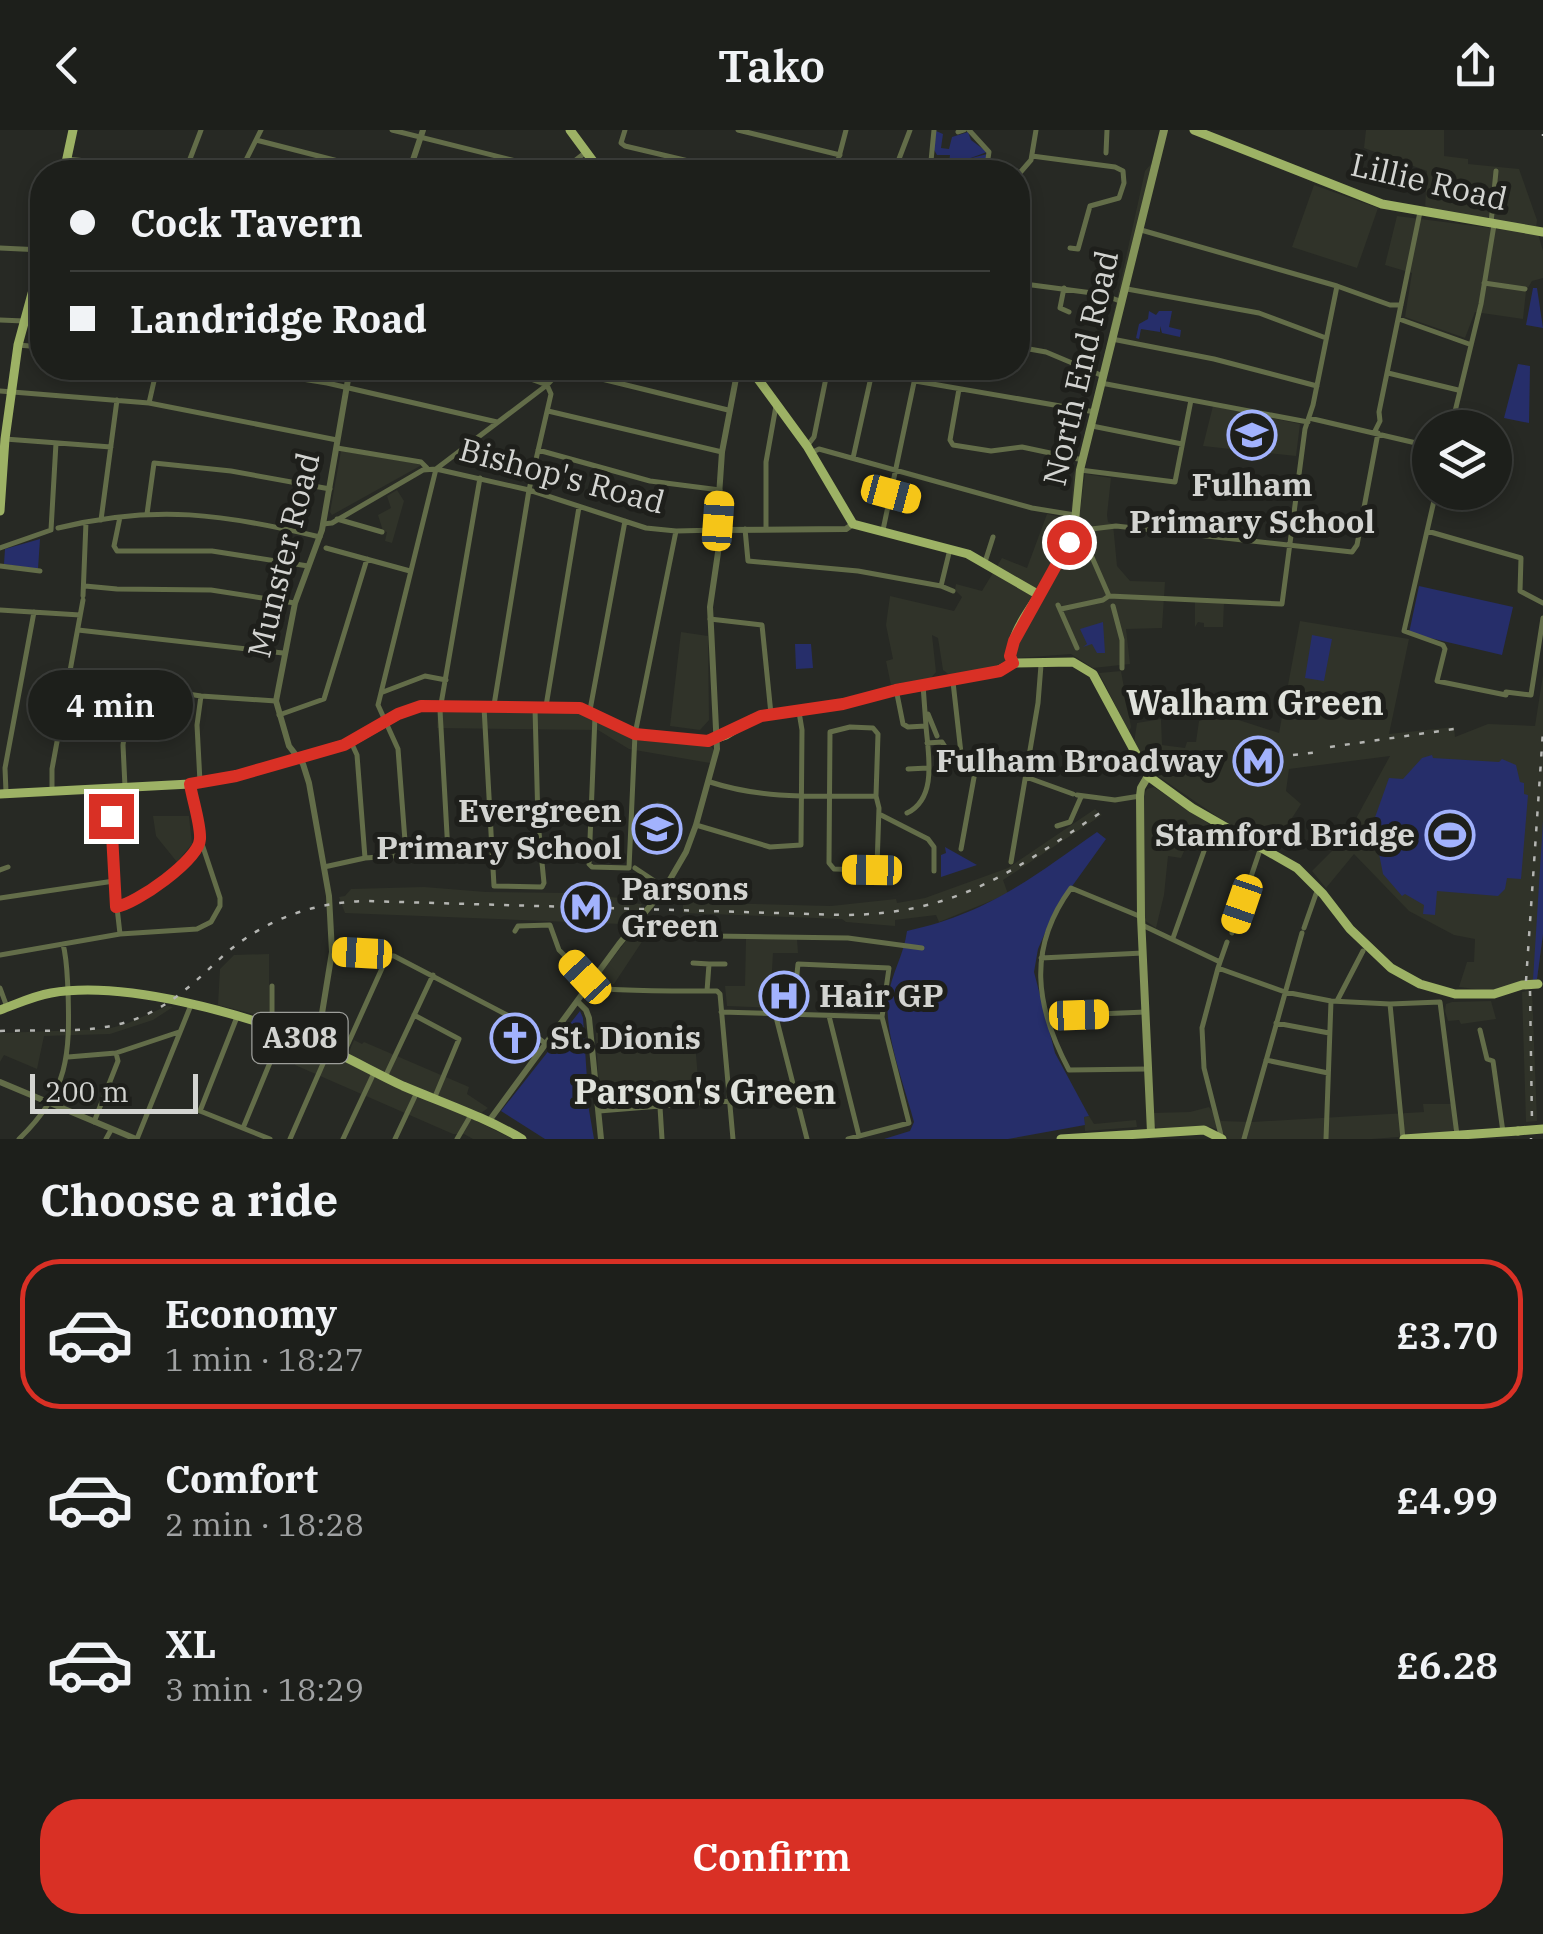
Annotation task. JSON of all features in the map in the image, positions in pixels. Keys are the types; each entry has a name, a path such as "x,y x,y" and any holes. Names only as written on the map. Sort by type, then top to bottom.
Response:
{"main road":[{"path":"67,159 73,130"},
{"path":"570,130 592,160"},
{"name":"North End Road","path":"1013,663 1010,656 1014,641 1078,532 1075,515 1082,460 1164,130"},
{"name":"Lillie Road","path":"1194,130 1382,204 1543,232"},
{"path":"0,511 2,458 18,345 30,301"},
{"path":"760,380 809,449 853,524 985,562 1039,595"},
{"path":"3,794 195,783 236,776 351,742 410,709 442,704 593,712 635,734 666,739 717,739 752,719 771,714 843,704 1000,671 1013,663 1073,662 1093,674 1148,776 1192,808 1296,868 1367,946 1401,974 1455,994 1494,994 1535,982 1541,984"},
{"path":"1148,776 1140,796 1151,1132"},
{"name":"A308","path":"3,1008 43,994 68,991 144,995 236,1017 317,1044 522,1139"},
{"path":"1060,1139 1204,1130 1222,1139"},
{"path":"1404,1139 1543,1130"}],"street":[{"path":"192,160 202,130"},
{"path":"246,160 261,130"},
{"path":"392,130 422,134 516,160"},
{"path":"625,130 622,143 688,160"},
{"path":"738,130 840,155"},
{"path":"839,160 846,130"},
{"path":"931,160 934,130"},
{"path":"964,130 989,152 987,160"},
{"path":"1029,160 1036,130"},
{"path":"1106,153 1107,130"},
{"path":"897,160 905,131"},
{"path":"414,160 422,134"},
{"path":"256,140 334,160"},
{"path":"576,160 586,152"},
{"path":"1032,156 1115,167 1122,172 1124,183 1119,198 1090,206 1078,248 1070,248"},
{"path":"67,159 76,160"},
{"path":"1454,410 1484,283 1496,171"},
{"path":"1109,596 1078,532 1116,526 1354,551 1376,431 1374,420 1388,373 1420,212"},
{"path":"1138,230 1380,300 1389,298 1399,304"},
{"path":"0,248 30,252"},
{"path":"1484,283 1524,288"},
{"path":"1032,284 1100,294 1120,301"},
{"path":"1077,648 1059,607 1109,596 1282,604 1309,420 1338,286"},
{"path":"1064,288 1060,308 1069,312"},
{"path":"1124,288 1257,312 1326,338"},
{"path":"1398,319 1470,344"},
{"path":"0,320 24,321"},
{"path":"1112,339 1317,386"},
{"path":"18,345 30,346"},
{"path":"1030,349 1046,352 1102,379 1191,400 1376,431 1412,442"},
{"path":"1388,373 1459,390"},
{"path":"149,403 155,380"},
{"path":"301,380 497,422"},
{"name":"Munster Road","path":"317,1044 332,952 324,867 312,791 289,746 276,701 295,604 323,524 348,380"},
{"path":"535,380 547,384 551,394 528,490 489,707 494,886 542,887 544,883 538,822 540,707 579,507"},
{"path":"406,854 398,749 378,705 436,468 550,380"},
{"path":"604,380 728,410"},
{"path":"488,1121 665,888 696,825 710,782 717,739 710,619 722,452 735,380"},
{"path":"826,380 809,449 1032,508 1075,515"},
{"path":"854,458 870,380"},
{"path":"882,533 914,381 1094,412"},
{"path":"959,389 950,440 953,445 991,451 1022,446 1082,460"},
{"name":"Bishop's Road","path":"0,391 149,403 422,462 427,468 528,490 626,522 676,532 846,529 853,524"},
{"path":"100,520 117,400"},
{"path":"1080,470 1175,482 1191,400"},
{"path":"766,528 766,462 779,404"},
{"path":"548,411 722,452"},
{"path":"1092,426 1182,444"},
{"path":"5,438 111,447"},
{"path":"54,530 56,443"},
{"path":"538,450 650,481 720,490"},
{"path":"147,514 154,463 232,470 330,489"},
{"path":"323,524 427,468"},
{"path":"448,852 442,704 480,478"},
{"path":"891,494 916,501"},
{"path":"1433,510 1404,632 1445,648 1437,682 1528,696 1543,618"},
{"path":"0,548 86,522 147,514 213,514 320,537"},
{"path":"120,518 114,546 117,551 227,552 308,566"},
{"path":"337,519 382,532"},
{"path":"52,791 52,769 85,586 86,522"},
{"path":"626,522 593,712 588,864 632,868 665,888"},
{"path":"745,529 748,562 858,572 953,591"},
{"path":"632,868 635,734 676,532"},
{"path":"1430,532 1521,558 1520,591 1543,603"},
{"path":"985,562 993,537"},
{"path":"326,548 410,571"},
{"path":"941,586 950,549"},
{"path":"279,715 324,700 367,558"},
{"path":"0,566 40,571"},
{"path":"85,586 210,590 295,604"},
{"path":"1114,606 1122,640 1122,668"},
{"path":"0,610 80,616"},
{"path":"3,794 34,612"},
{"path":"710,619 762,625 771,714"},
{"path":"78,630 284,652"},
{"path":"1011,862 1040,662"},
{"path":"69,676 201,696 276,701"},
{"path":"381,692 425,676 446,680"},
{"path":"952,679 962,762 976,772 961,849"},
{"path":"923,685 936,736"},
{"path":"125,786 123,746 132,687"},
{"path":"896,690 904,724 926,726"},
{"path":"0,955 120,934 197,929 212,922 220,898 200,838 195,783 201,696"},
{"path":"696,825 770,847 801,845 799,710"},
{"path":"908,813 915,810 926,794 928,714"},
{"path":"850,727 877,730 876,796 876,868 833,868 829,863 830,732 850,727"},
{"path":"351,742 357,755 365,858"},
{"path":"927,742 946,744 949,752"},
{"path":"908,769 928,768"},
{"path":"1026,778 1077,795 1115,800 1140,796"},
{"path":"710,782 757,795 876,796"},
{"path":"110,788 120,934"},
{"path":"1057,826 1070,822 1077,795"},
{"path":"879,814 928,839 934,847 934,872"},
{"path":"1172,939 1209,837"},
{"path":"116,907 134,902 182,865 196,850 200,838"},
{"path":"1232,933 1261,847"},
{"path":"324,867 365,858 491,849"},
{"path":"0,870 8,867"},
{"path":"0,898 114,880"},
{"path":"1148,1069 1071,1070 1048,1016 1040,958 1055,915 1071,888 1142,921 1219,965 1285,992 1334,1001 1441,1003 1457,1135"},
{"path":"1244,1139 1318,888"},
{"path":"515,931 518,926 550,925 559,950 600,990 718,991 734,1139"},
{"path":"632,927 644,935 848,938 922,948"},
{"path":"1222,1139 1204,1068 1202,1028 1228,942"},
{"path":"19,1139 48,1104 68,1057 64,944"},
{"path":"1326,1139 1329,1033 1334,1001 1363,951"},
{"path":"332,952 388,955 512,1017 546,1044"},
{"path":"1040,958 1143,953"},
{"path":"342,1056 388,955"},
{"path":"693,963 724,964"},
{"path":"707,991 709,964"},
{"path":"794,1013 798,964 886,966 889,970 882,1016 910,1124 878,1136 848,1139"},
{"path":"385,1077 433,976"},
{"path":"243,1128 278,1029 272,986"},
{"path":"0,988 3,1008"},
{"path":"578,1002 589,1018 600,1139"},
{"path":"1390,1004 1404,1139"},
{"path":"0,1082 136,1139 190,1006"},
{"path":"721,1012 882,1016"},
{"path":"1048,1016 1146,1012"},
{"path":"775,1014 807,1139"},
{"path":"414,1016 459,1040 434,1099"},
{"path":"829,1016 859,1136"},
{"path":"236,1017 200,1110 270,1139"},
{"path":"1276,1023 1329,1033"},
{"path":"1480,1030 1487,1059 1493,1061 1511,1133"},
{"path":"68,1057 116,1053 179,1032"},
{"path":"290,1139 329,1050"},
{"path":"94,1122 118,1060 116,1053"},
{"path":"1266,1060 1328,1073"},
{"path":"343,1139 374,1073"},
{"path":"395,1139 417,1092"},
{"path":"596,1112 795,1095"},
{"path":"660,1107 662,1139"},
{"path":"457,1139 472,1115"},
{"path":"106,1139 111,1130"}],"shaded area":[{"path":"1366,130 1444,130 1444,156 1468,159 1468,164 1519,169 1537,220 1536,228 1425,210 1427,171 1364,148"},
{"path":"936,131 943,134 941,148 949,149 952,137 968,132 971,140 987,152 968,159 987,154 986,160 949,160 950,155 937,155 933,148"},
{"path":"1151,164 1156,166 1086,457 1079,519 1085,474 1111,478 1107,515 1108,522 1113,524 1117,566 1130,581 1165,582 1162,628 1126,629 1130,664 1093,668 1071,654 1017,658 999,669 951,676 943,670 938,638 932,635 936,672 931,678 891,685 886,661 893,659 886,625 890,596 954,611 962,597 955,590 956,584 982,591 1002,558 1027,568 1047,514 1071,519 1073,477 1090,421 1145,171"},
{"path":"1314,185 1378,208 1357,268 1292,247"},
{"path":"1397,216 1538,234 1543,251 1543,278 1532,281 1526,291 1523,319 1475,312 1465,338 1405,317 1412,273 1385,265"},
{"path":"1533,288 1537,288 1543,328 1526,325"},
{"path":"1149,311 1156,315 1159,311 1172,311 1169,327 1181,330 1180,337 1162,333 1160,326 1160,332 1141,329 1139,339 1136,338 1139,324 1148,319"},
{"path":"1518,364 1530,366 1529,423 1512,420 1512,410 1506,410"},
{"name":"Fulham Primary School","path":"1213,406 1300,424 1296,456 1203,446"},
{"path":"341,451 420,464 420,466 332,515"},
{"path":"397,490 404,501 392,543 385,541 387,532 383,531 378,515 391,508 387,496"},
{"path":"40,539 38,569 4,564 5,549"},
{"path":"1419,586 1513,607 1502,655 1409,633"},
{"path":"1195,601 1224,602 1223,627 1204,627 1204,623 1198,622 1195,627"},
{"path":"1300,621 1409,639 1389,734 1454,727 1455,737 1488,724 1535,726 1543,675 1543,934 1537,979 1490,991 1459,987 1467,962 1474,962 1475,939 1454,935 1409,911 1354,854 1326,888 1312,871 1346,837 1390,756 1289,769 1286,791 1301,804 1272,849 1152,772 1134,743 1137,723 1161,719 1162,745 1185,748 1187,742 1196,742 1199,721 1220,714 1279,733"},
{"path":"1103,622 1105,653 1097,653 1092,644 1083,647 1087,644 1080,629"},
{"path":"681,632 708,636 709,720 700,730 670,726"},
{"path":"1312,635 1332,639 1324,681 1305,678"},
{"path":"795,644 811,644 813,668 796,669"},
{"path":"1121,671 1131,727 1129,732 1099,673"},
{"path":"438,709 579,711 631,737 710,745 714,750 710,763 629,749 598,730 437,728"},
{"name":"Stamford Bridge","path":"1432,755 1499,762 1502,759 1516,765 1524,794 1528,795 1521,879 1507,878 1505,889 1498,896 1437,891 1435,915 1423,914 1424,905 1402,896 1383,874 1373,823 1389,778 1403,779 1422,758"},
{"path":"1154,787 1209,824 1206,833 1193,831 1181,858 1168,856 1156,928 1144,920 1143,796"},
{"path":"87,797 105,797 107,835 88,836"},
{"name":"Evergreen Primary School","path":"657,801 669,805 665,818 673,820 670,829 662,829 653,857 653,815"},
{"path":"1095,809 1102,815 1003,880 1008,894 939,922 936,915 895,920 895,926 842,919 683,913 683,902 831,906 925,898 1008,868"},
{"path":"153,816 189,816 192,844 177,862 156,836"},
{"path":"1543,821 1543,934 1537,979 1533,980"},
{"path":"1097,832 1106,839 1055,910 1038,949 1034,972 1055,1053 1089,1116 1084,1117 1085,1125 1008,1139 884,1139 910,1131 914,1122 892,1044 888,1012 890,989 907,931 985,904 1030,879"},
{"path":"945,847 977,865 941,877"},
{"path":"424,887 567,893 631,899 631,903 642,904 635,916 627,916 621,924 345,913 339,897 351,889"},
{"path":"644,918 655,922 614,984 597,986 594,982"},
{"path":"746,938 797,939 798,953 773,953 771,987 779,988 776,1008 727,1006 725,986 745,986"},
{"path":"269,954 269,1018 218,1005 220,969 234,955"},
{"path":"1532,990 1537,1121 1526,1122 1522,992"},
{"path":"1491,1001 1496,1019 1461,1024 1459,1020 1448,1021 1446,1004"},
{"path":"173,1007 153,1020 110,1034 44,1036 37,1069 4,1055 0,1062 0,1033 107,1029"},
{"name":"Parsons Green","path":"580,1011 594,1139 545,1139 501,1111"},
{"path":"694,1030 698,1079 599,1090 596,1033"},
{"path":"281,1036 513,1139 473,1139 453,1134 295,1065 296,1061 276,1053"},
{"path":"354,1040 469,1087 467,1094 488,1108 474,1112 350,1058"},
{"path":"1423,1104 1451,1104 1451,1133 1372,1139 1228,1139 1222,1131 1210,1127 1159,1131 1153,1124 1152,1113 1209,1107 1221,1121 1252,1122 1424,1112"},
{"path":"1089,1116 1094,1124 1136,1120 1137,1127 1085,1131 1084,1117"}],"railway":[{"path":"1330,747 1454,729"},
{"path":"1526,981 1543,731"},
{"path":"1293,755 1319,752"},
{"path":"0,1031 74,1030 128,1022 178,996 257,931 328,905 367,901 884,913 919,907 981,886 1039,854 1100,813"},
{"path":"1530,991 1532,1122"}],"place":[{"name":"Fulham Primary School","path":"1252,435"},
{"name":"Fulham Broadway","path":"1258,761"},
{"name":"Evergreen Primary School","path":"657,829"},
{"name":"Stamford Bridge","path":"1450,835"},
{"name":"Parsons Green","path":"586,907"},
{"name":"Hair GP","path":"784,996"},
{"name":"St. Dionis","path":"515,1038"}],"district":[{"name":"Walham Green","path":"1255,703"},
{"name":"Parson's Green","path":"705,1092"}],"route":[{"path":"111,816 116,907 134,902 196,850 200,838 190,784 236,776 344,745 398,714 421,706 580,708 635,734 708,741 761,716 843,704 1000,671 1013,663 1010,650 1014,641 1069,542"}]}
